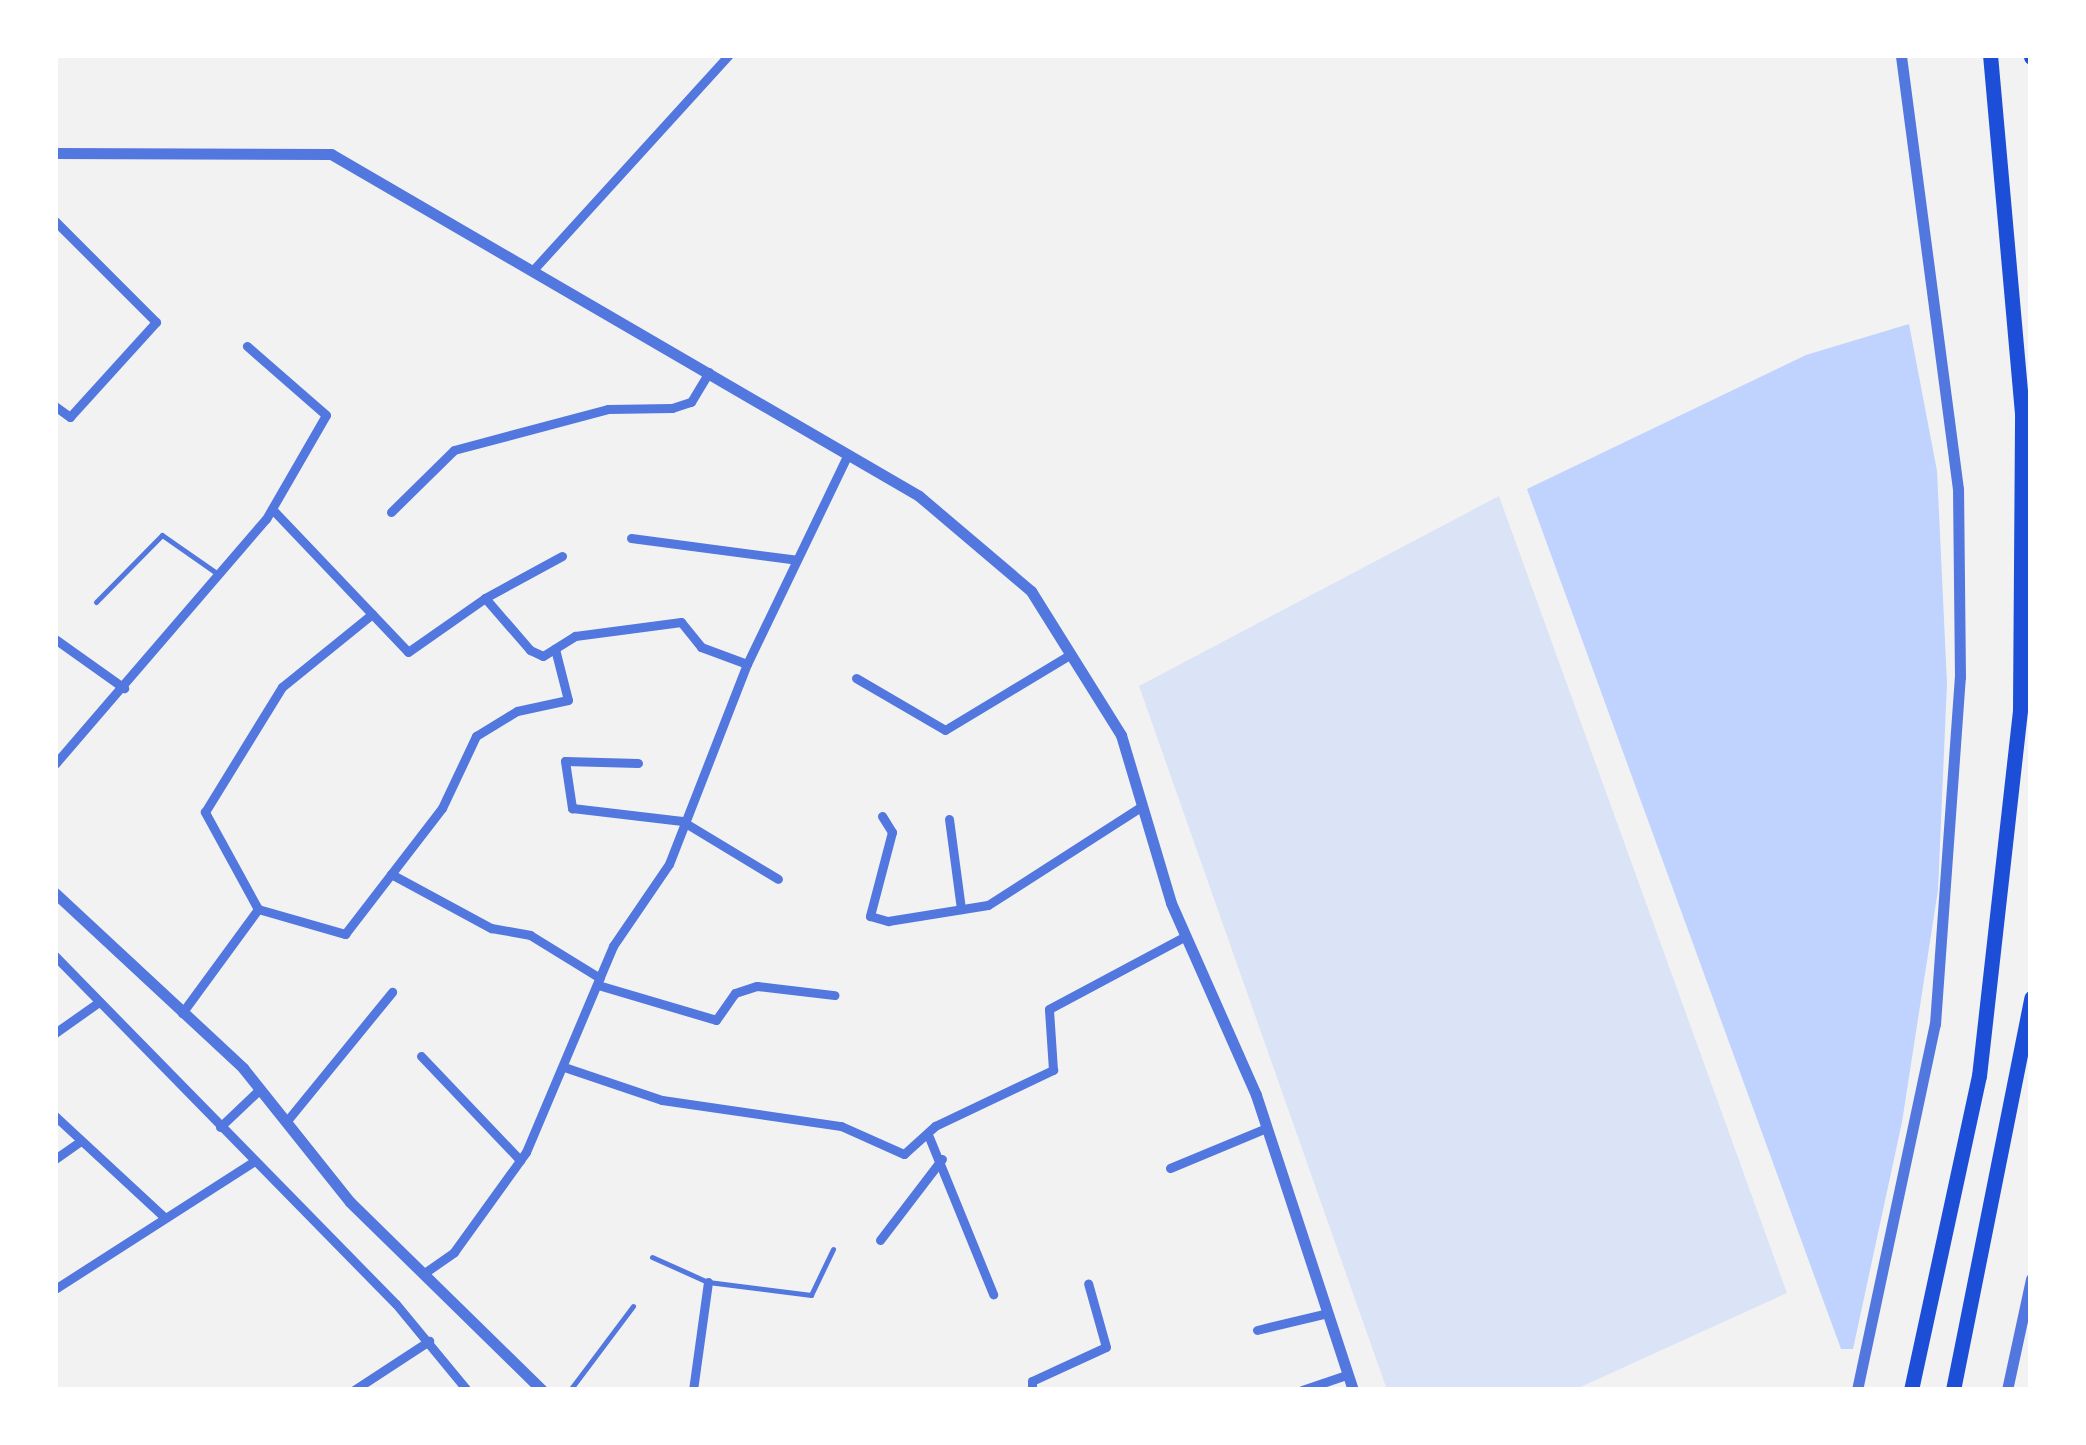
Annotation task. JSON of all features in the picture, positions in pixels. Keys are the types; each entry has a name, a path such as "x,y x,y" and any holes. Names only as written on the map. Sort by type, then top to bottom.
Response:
{"highway":[{"path":"1910,1390 1978,1076 2020,710 2022,412 1990,55"},
{"path":"1954,1390 2031,998"}],"street":[{"path":"534,270 729,55"},
{"path":"1857,1390 1935,1024 1960,678 1958,489 1902,55"},
{"path":"55,153 331,154 918,496 1031,591 1121,735 1186,936 1266,1128 1323,1314 1353,1390"},
{"path":"55,221 156,322 70,416 55,406"},
{"path":"55,764 220,576 272,510 326,415 247,346"},
{"path":"391,512 454,450 608,410 672,408 691,402 709,372"},
{"path":"423,1274 454,1252 520,1160 566,1068 599,982 669,864 682,821 747,664 848,454"},
{"path":"272,510 408,652 485,598 562,556"},
{"path":"631,538 797,560"},
{"path":"485,598 530,650 555,649 575,636 681,622 701,647 747,664"},
{"path":"372,614 282,687 206,812 258,909 345,934 442,808 476,736 517,711 568,700 555,649"},
{"path":"55,639 124,688"},
{"path":"856,678 944,730 1071,654"},
{"path":"638,763 566,761 572,808 682,821 778,879"},
{"path":"882,816 892,832 870,916 988,905 1142,806"},
{"path":"949,819 961,909"},
{"path":"391,874 599,982 716,1020 735,993 757,986 834,995"},
{"path":"55,893 260,1089 423,1274 542,1390"},
{"path":"182,1013 258,909"},
{"path":"566,1068 662,1100 841,1126 904,1154 929,1137 934,1126 1053,1070 1049,1009 1186,936"},
{"path":"55,956 430,1340 467,1390"},
{"path":"286,1122 392,992"},
{"path":"55,1034 99,1002"},
{"path":"420,1056 520,1160"},
{"path":"220,1127 260,1089"},
{"path":"55,1116 164,1217"},
{"path":"1170,1168 1266,1128"},
{"path":"929,1137 942,1160 993,1294"},
{"path":"55,1159 79,1142"},
{"path":"880,1240 942,1160"},
{"path":"55,1289 254,1161"},
{"path":"2007,1390 2031,1279"},
{"path":"693,1390 708,1282"},
{"path":"1032,1390 1032,1381 1106,1347 1088,1283"},
{"path":"1256,1330 1323,1314"},
{"path":"354,1390 430,1340"},
{"path":"1302,1390 1346,1375"}],"lane":[{"path":"96,602 162,534 220,576"},
{"path":"652,1257 708,1282 811,1295 833,1249"},
{"path":"570,1390 634,1306"}],"shaded area":[{"path":"1499,496 1787,1293 1574,1390 1387,1390 1139,686"}],"water":[{"path":"1909,324 1937,471 1947,683 1938,890 1902,1122 1853,1349 1841,1349 1527,489 1806,355"}]}
